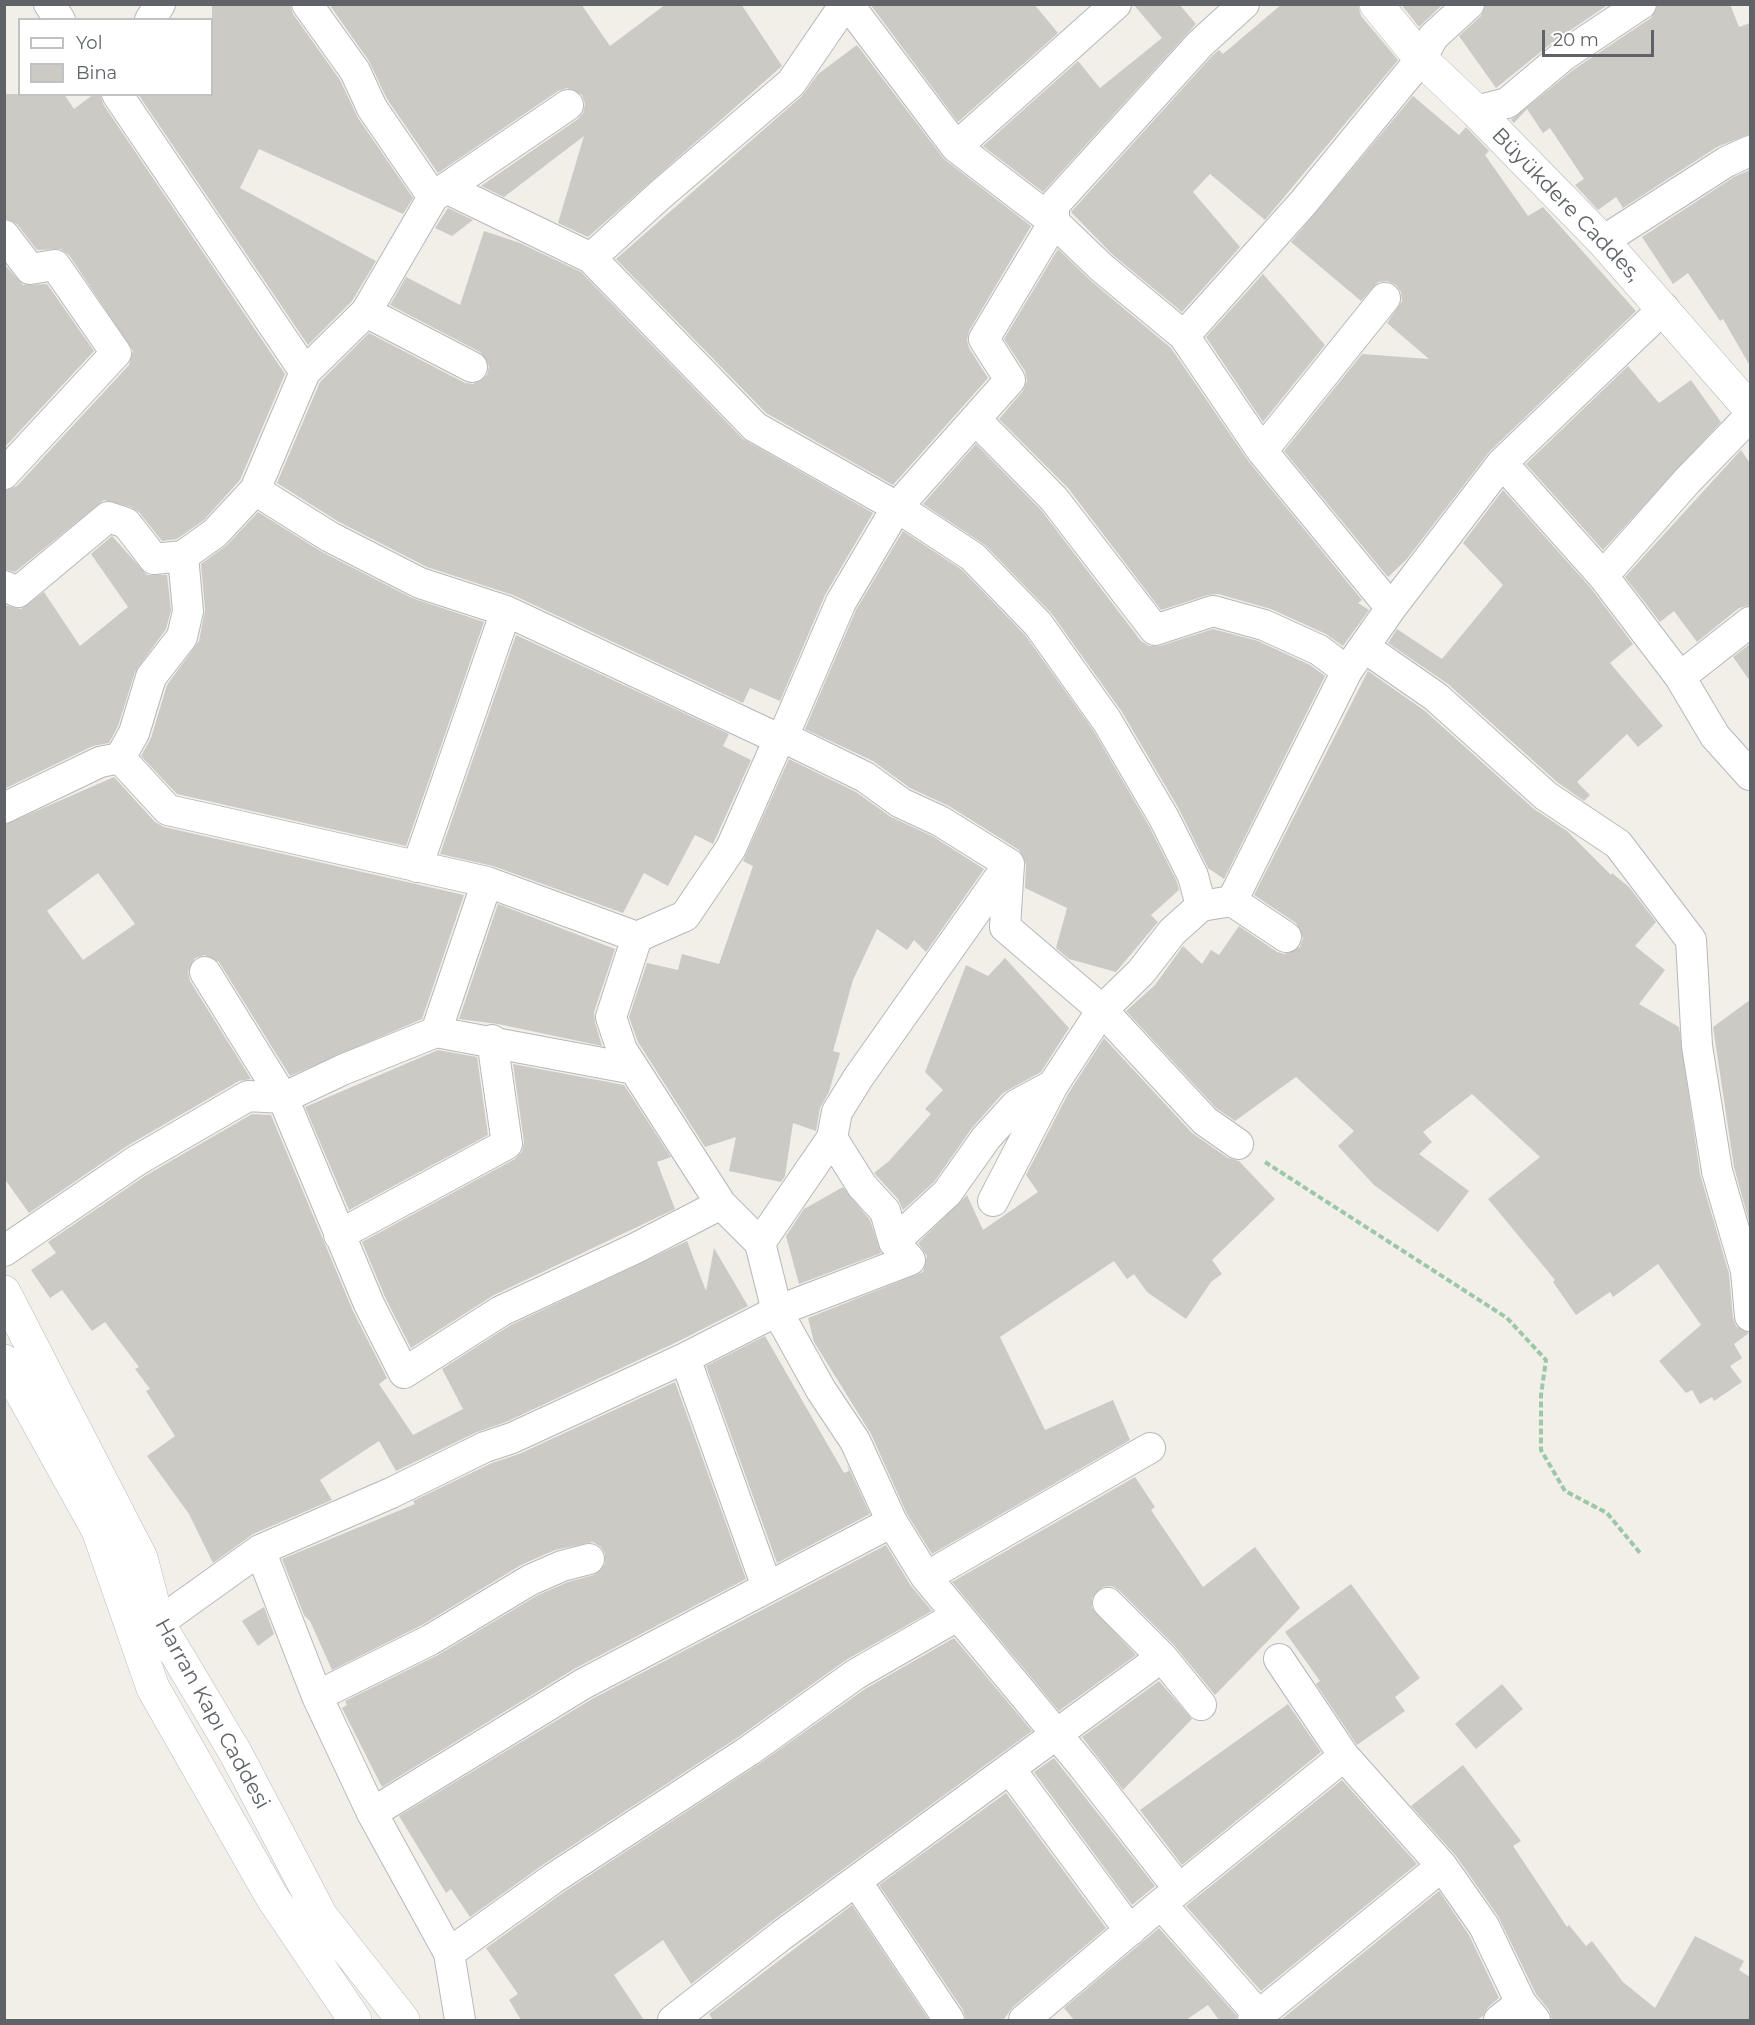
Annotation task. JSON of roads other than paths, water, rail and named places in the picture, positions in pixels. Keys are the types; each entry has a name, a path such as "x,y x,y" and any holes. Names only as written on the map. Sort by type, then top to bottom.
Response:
{"main road":[{"name":"Büyükdere Caddes,","path":"1376,4 1420,59 1476,111 1603,241 1750,409"},
{"name":"Harran Kapı Caddesi","path":"4,1292 141,1558 158,1623 236,1752 321,1916 403,2020"},
{"name":"Harran Kapı Caddesi","path":"4,1361 98,1530 153,1688 272,1897 355,2020"}],"street":[{"path":"48,4 58,18"},
{"path":"151,18 160,4"},
{"path":"307,4 355,71 372,108 440,192 591,258 754,427 897,507 973,557 1038,624 1107,721 1164,818 1193,876 1201,906"},
{"path":"591,258 660,195 791,83 847,4 956,147 1054,222 1102,268 1184,336 1262,451 1391,608"},
{"path":"956,147 1116,4"},
{"path":"120,758 168,810 487,882 637,937 685,916 731,848 841,602 897,507 1010,380 984,339 1054,222 1054,205 1200,44 1244,4"},
{"path":"1184,336 1304,203 1420,59 1433,37 1469,4"},
{"path":"1476,111 1507,103 1563,56 1641,4"},
{"path":"118,96 305,372"},
{"path":"4,586 18,592 108,517 126,523 154,559 183,556 214,533 255,490 305,372 366,312 440,192 568,105"},
{"path":"1603,241 1726,162 1750,151"},
{"path":"4,235 30,269 55,265 116,353 4,474"},
{"path":"1262,451 1385,298"},
{"path":"1232,901 1356,659 1391,608 1502,463 1664,308"},
{"path":"366,312 472,367"},
{"path":"1603,576 1687,481 1750,416"},
{"path":"976,420 1054,500 1155,630 1213,611 1282,633 1319,650 1356,659 1436,697 1546,796 1618,844 1691,940 1697,1046 1717,1171 1746,1271 1750,1316"},
{"path":"1502,463 1603,576 1680,677 1715,736 1750,775"},
{"path":"255,490 330,537 420,583 506,611 865,777 901,803 940,820 1009,864"},
{"path":"4,808 100,762 120,758 134,733 151,677 182,637 188,611 183,556"},
{"path":"417,867 506,611"},
{"path":"1680,677 1750,622"},
{"path":"1009,864 1005,927 1102,1010 1205,1121 1238,1144"},
{"path":"760,1243 832,1138 837,1112 858,1078 1009,864"},
{"path":"436,1032 487,882"},
{"path":"993,1202 1053,1085 1102,1010 1141,972 1172,932 1201,906 1232,901 1286,938"},
{"path":"637,937 611,1017 622,1050 721,1204 760,1243 777,1311 821,1390 855,1441 892,1522 926,1577 1056,1735 1259,2019 1442,1866"},
{"path":"205,972 283,1098 339,1235 404,1373 501,1311 634,1249 721,1204"},
{"path":"4,1251 136,1161 248,1096 283,1098 342,1070 436,1032 492,1040 634,1069"},
{"path":"339,1235 507,1144 492,1040"},
{"path":"894,1242 947,1193 986,1138 1016,1106 1053,1085"},
{"path":"158,1623 260,1550 391,1493 485,1447 512,1438 685,1358 777,1311 910,1260 894,1242 885,1211 862,1186 832,1138"},
{"path":"685,1358 767,1587"},
{"path":"926,1577 1150,1448"},
{"path":"372,1813 583,1684 892,1522"},
{"path":"260,1550 317,1696 372,1813 449,1953 460,2020"},
{"path":"317,1696 430,1640 530,1580 562,1566 589,1559"},
{"path":"1108,1603 1162,1657 1201,1705"},
{"path":"449,1953 554,1878 750,1749 856,1674 957,1616"},
{"path":"673,2020 782,1935 1162,1657"},
{"path":"1279,1659 1344,1756 1442,1866 1484,1926 1518,2015"},
{"path":"1024,2020 1170,1896 1344,1756"},
{"path":"1010,1769 1130,1931"},
{"path":"856,1881 949,2020"}]}
